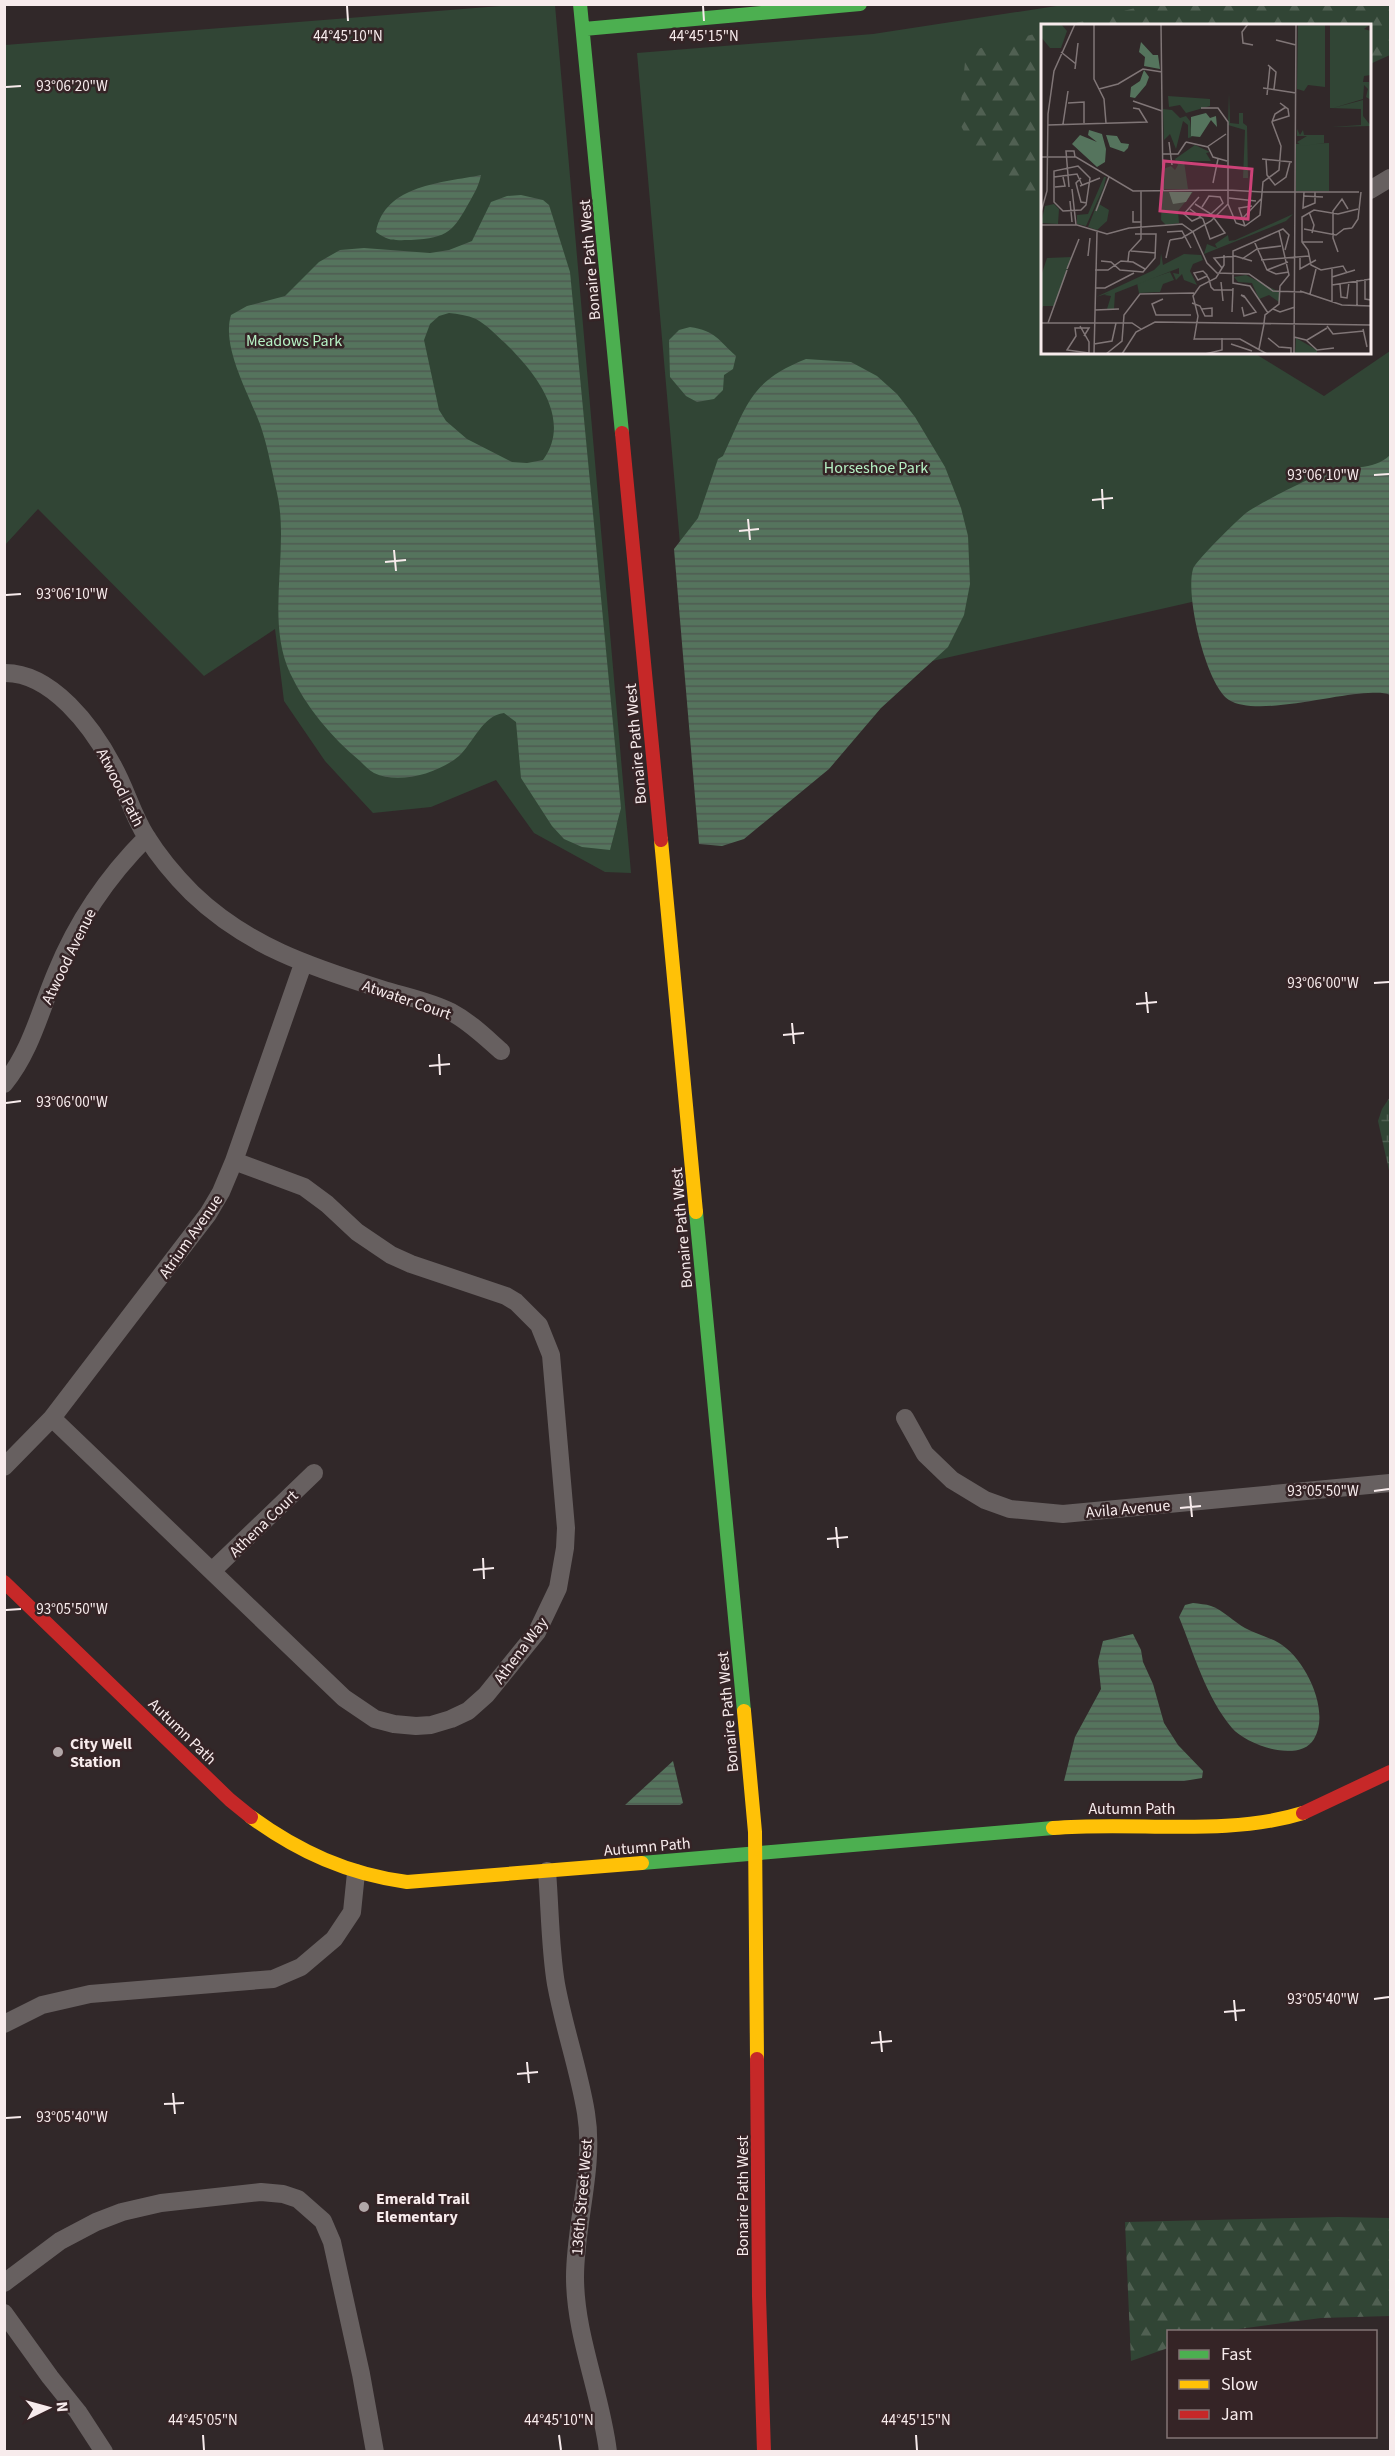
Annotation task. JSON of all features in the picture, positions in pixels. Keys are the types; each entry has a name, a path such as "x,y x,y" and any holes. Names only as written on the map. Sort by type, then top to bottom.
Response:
{"street":[{"name":"Bonaire Path West","path":"580,4 755,1853 759,2296 764,2451"},
{"path":"584,29 860,4"},
{"path":"1371,189 1390,178"},
{"name":"Atwood Path","path":"9,673 35,678 45,684 92,732 115,769 129,803 147,837 172,872 210,909 262,944 303,964"},
{"name":"Atwood Avenue","path":"4,1084 30,1043 57,970 84,917 120,864 147,837"},
{"name":"Atwater Court","path":"303,964 449,1011 475,1027 501,1051"},
{"name":"Atrium Avenue","path":"4,1467 52,1418 194,1234 221,1192 303,964"},
{"name":"Athena Way","path":"52,1418 358,1710 375,1719 416,1726 431,1725 468,1711 486,1695 537,1632 558,1588 566,1528 551,1355 539,1324 528,1311 506,1296 391,1255 357,1232 327,1204 303,1187 234,1161"},
{"name":"Avila Avenue","path":"905,1418 925,1454 952,1480 985,1500 1010,1509 1063,1514 1390,1483"},
{"name":"Athena Court","path":"212,1571 314,1473"},
{"name":"Autumn Path","path":"4,1582 230,1800 255,1821 298,1850 356,1873 408,1882 1086,1825 1239,1825 1282,1819 1312,1810 1390,1772"},
{"name":"136th Street West","path":"548,1871 556,1983 586,2115 587,2156 577,2243 576,2294 605,2425 608,2451"},
{"path":"4,2024 42,2005 90,1994 273,1979 301,1967 334,1939 352,1912 356,1873"},
{"path":"4,2283 60,2241 96,2222 122,2212 162,2203 261,2192 298,2199 323,2221 332,2242 375,2451"},
{"path":"4,2313 78,2412 104,2451"}],"green space":[{"path":"1151,4 1390,5 1390,55 1371,64 1371,24 1072,24"},
{"name":"Meadows Park","path":"513,5 555,5 631,873 605,872 534,833 496,780 431,807 373,813 325,761 284,701 275,629 204,676 38,509 5,545 5,45"},
{"name":"Horseshoe Park","path":"1063,5 1183,5 1193,24 1041,24 1041,354 1256,354 1324,396 1390,351 1390,557 695,715 637,53 873,34"},
{"path":"1041,32 1041,202 1014,188 981,165 959,122 966,52"},
{"path":"1390,1097 1390,1175 1378,1121"},
{"path":"1390,2218 1390,2316 1321,2318 1231,2330 1167,2330 1167,2348 1131,2361 1125,2222"}],"shaded area":[{"path":"481,175 459,219 442,235 424,239 396,240 376,232 382,216 391,204 403,195 433,184"},
{"path":"521,195 543,200 549,205 570,272 621,808 610,850 582,847 564,839 552,826 521,778 516,722 504,713 484,724 464,751 441,768 418,775 395,778 374,773 368,769 320,721 296,686 283,652 278,607 281,538 277,493 268,451 233,357 230,342 231,315 247,306 285,296 319,262 340,250 364,248 430,253 449,250 472,241 491,202 507,196","holes":["449,313 473,318 488,327 528,368 538,382 552,413 554,428 551,444 543,460 527,463 512,462 467,439 446,421 439,410 424,340 430,324 439,316"]},
{"path":"690,327 711,334 736,356 733,369 724,375 723,390 714,399 697,402 686,396 670,377 669,340 679,330"},
{"path":"806,359 851,362 877,376 897,394 915,417 945,467 961,508 968,536 970,584 964,615 948,647 881,708 829,769 744,839 722,846 699,844 674,549 698,518 718,459 723,456 752,397 773,376"},
{"path":"1390,455 1390,695 1353,694 1276,706 1241,705 1229,700 1213,677 1199,639 1191,581 1195,565 1241,517 1261,504 1326,472 1376,464"},
{"path":"1193,1603 1215,1608 1245,1628 1279,1643 1298,1660 1313,1686 1319,1714 1314,1739 1307,1746 1297,1750 1273,1749 1249,1740 1232,1728 1208,1689 1179,1617 1185,1605"},
{"path":"1133,1634 1153,1684 1164,1723 1178,1745 1203,1771 1202,1778 1184,1781 1064,1781 1075,1737 1101,1689 1098,1661 1103,1641"},
{"path":"673,1761 683,1803 680,1805 625,1805"}],"traffic: fast":[{"path":"580,4 622,433"},
{"path":"584,29 860,4"},
{"path":"696,1212 744,1711"},
{"path":"642,1863 1053,1828"}],"traffic: slow":[{"path":"661,840 696,1212"},
{"path":"744,1711 755,1832 757,2059"},
{"path":"1053,1828 1212,1826 1274,1820 1303,1813"},
{"path":"251,1817 287,1841 325,1860 364,1873 407,1882 642,1863"}],"traffic: jam":[{"path":"622,433 661,840"},
{"path":"4,1582 230,1800 251,1817"},
{"path":"1303,1813 1390,1772"},
{"path":"757,2059 759,2296 764,2452"}],"place":[{"name":"City Well Station","path":"58,1752"},
{"name":"Emerald Trail Elementary","path":"364,2207"}]}
